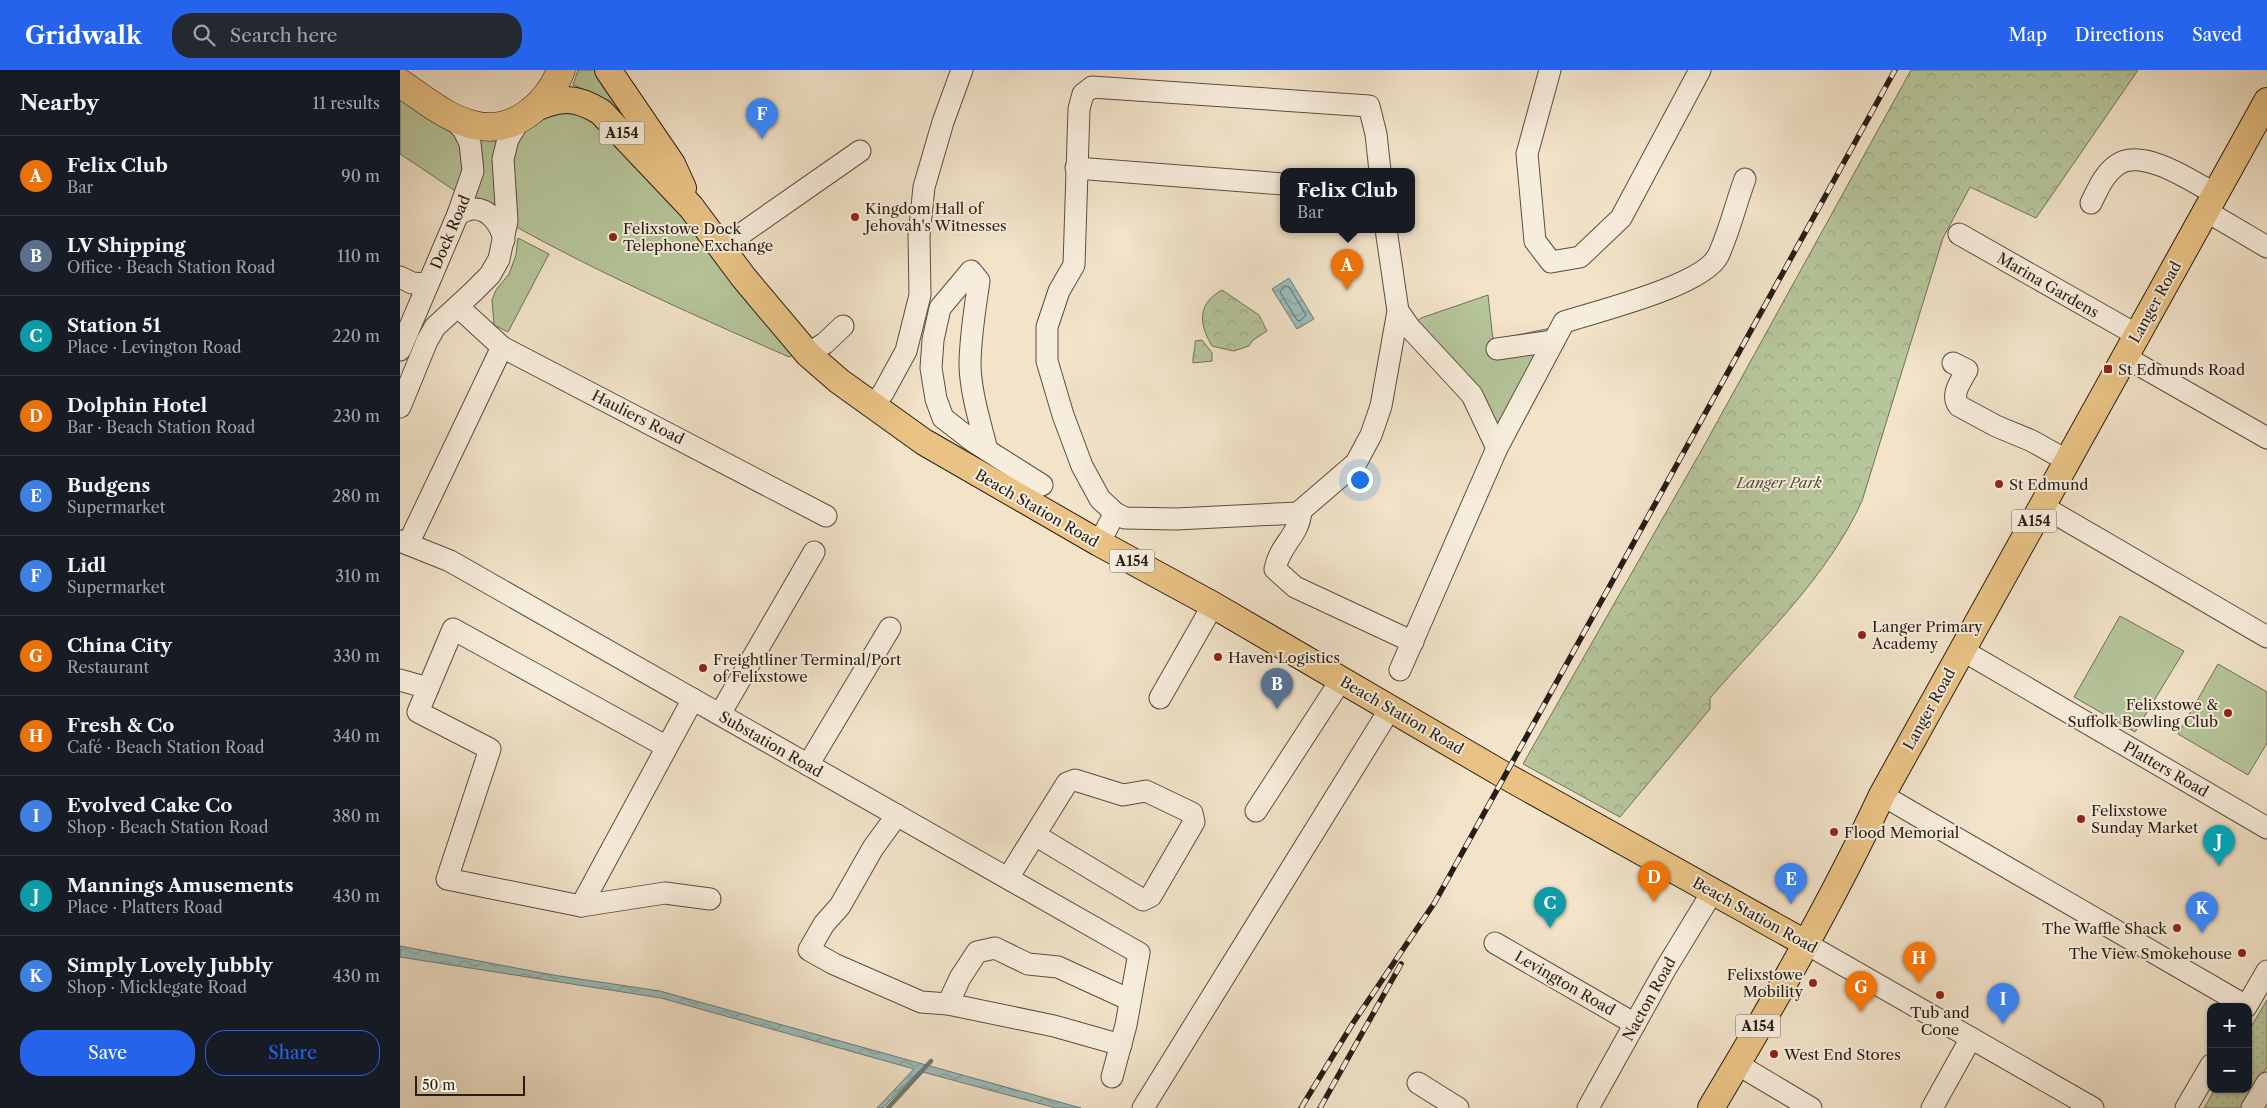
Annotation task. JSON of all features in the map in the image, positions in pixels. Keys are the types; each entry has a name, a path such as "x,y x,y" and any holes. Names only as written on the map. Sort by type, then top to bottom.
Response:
{"highway":[{"path":"400,83 450,116 473,125 486,127 526,114 551,92 561,70"}],"main road":[{"name":"Beach Station Road","path":"608,70 672,164 691,207"},
{"name":"Beach Station Road","path":"526,114 551,101 560,100 582,101 601,112 691,207 750,286 808,354 872,406 933,447 1099,543 1213,605 1504,775 1805,943"},
{"name":"Langer Road","path":"1711,1108 1805,943 1855,852 1882,795 2066,460 2267,101"}],"street":[{"path":"872,406 883,393 906,350 920,295 919,236 924,187 943,122 962,70"},
{"path":"1550,70 1526,154 1535,241 1551,262 1580,257 1621,218 1700,70"},
{"path":"1380,168 1376,134 1369,106 1092,87 1083,94 1079,109 1074,264 1059,291 1047,328 1047,361 1063,416 1082,466 1100,499 1125,518 1176,519 1298,514 1356,463 1371,435 1381,406 1398,311 1387,233"},
{"path":"400,407 427,341 435,327 490,275 499,259 504,240 507,212 503,159 508,139 526,114"},
{"name":"Dock Road","path":"400,350 471,179 473,158 470,144 463,129 450,116"},
{"path":"721,248 860,151"},
{"path":"2091,203 2105,177 2118,164 2130,159 2140,159 2165,168 2267,247"},
{"path":"1076,168 1280,184"},
{"path":"1400,670 1497,448 1564,322 1666,289 1700,274 1717,257 1744,180"},
{"path":"458,214 474,208 487,213 500,225 504,240"},
{"name":"Marina Gardens","path":"1959,234 2131,346 2267,438"},
{"path":"987,450 976,407 970,368 971,332 979,281 971,271 940,308 932,340 931,368 936,399 943,418 987,450 1042,485"},
{"path":"400,277 412,283 428,284 432,303 439,309 457,307"},
{"name":"Hauliers Road","path":"457,307 502,347 826,516"},
{"path":"1398,311 1410,328 1472,395 1497,448"},
{"path":"808,354 825,343 843,326"},
{"path":"1497,349 1554,341"},
{"path":"404,542 502,347"},
{"path":"1954,363 1967,370 1956,390 1956,399 1959,406 1996,426 2032,441 2066,460"},
{"path":"2042,506 2267,636"},
{"path":"1301,510 1300,524 1278,555 1276,569 1295,587 1413,642"},
{"path":"1099,543 1116,513"},
{"name":"Substation Road","path":"404,542 450,561 1139,953 1130,1000"},
{"path":"720,714 814,552"},
{"path":"1160,698 1213,605"},
{"path":"808,765 890,628"},
{"path":"667,747 453,629 418,712 490,750 447,879 581,906 665,893 710,899"},
{"name":"Platters Road","path":"1962,650 2267,828"},
{"path":"400,680 428,688"},
{"path":"1256,811 1341,680"},
{"path":"581,906 693,699"},
{"path":"1143,1108 1390,708"},
{"path":"1008,878 1067,782 1075,780 1123,795 1146,791 1192,813 1194,822 1151,896 1143,900 1035,835"},
{"path":"1882,795 2241,1003"},
{"path":"896,815 873,848 840,906 824,924 809,950 834,964 921,1002 948,1004 1054,1026 1121,1046"},
{"name":"Nacton Road","path":"1588,1108 1666,968 1713,891"},
{"name":"Levington Road","path":"1495,943 1635,1024"},
{"name":"Beach Station Road","path":"1805,943 2093,1108"},
{"path":"948,1004 960,978 977,952 995,948 1028,964 1058,967 1130,1000 1121,1046 1112,1077"},
{"path":"2248,1003 2267,971"},
{"path":"1936,1106 1971,1038"},
{"path":"1737,1064 1811,1108"},
{"path":"2186,1108 2207,1073"},
{"path":"2252,1108 2267,1082"},
{"path":"1418,1083 1458,1108"}],"green space":[{"path":"578,70 600,70 653,153 590,92 573,85"},
{"name":"Langer Park","path":"1911,70 2138,70 2036,218 1970,187 1943,238 1862,501 1848,528 1832,555 1813,580 1710,698 1710,709 1620,817 1523,764 1705,444"},
{"path":"400,83 473,125 582,101 804,350 789,357 707,321 585,263 505,221 458,193 400,154"},
{"path":"518,238 549,254 508,332 494,325 492,300 496,290 509,274 516,255"},
{"path":"1222,290 1259,315 1267,331 1253,340 1249,346 1234,351 1212,346 1204,329 1203,314 1205,307 1214,295"},
{"path":"1488,295 1493,340 1551,328 1502,426 1494,425 1415,323 1421,318"},
{"path":"1202,340 1212,353 1212,361 1193,363 1195,341"},
{"path":"2120,616 2184,651 2135,732 2074,697"},
{"name":"Felixstowe & Suffolk Bowling Club","path":"2218,664 2267,692 2267,743 2248,775 2178,734"},
{"path":"2267,1000 2267,1067 2252,1093 2252,1048 2252,1025"},
{"path":"2213,1093 2252,1093 2243,1108 2204,1108"}],"water":[{"path":"1289,278 1314,319 1297,329 1272,289"},
{"path":"400,946 553,975 660,991 1081,1108 1056,1108 919,1071 883,1108 877,1108 914,1069 661,998 400,957"}],"waterway":[{"path":"888,1108 931,1061"}],"railway":[{"path":"1301,1108 1353,1023 1435,902 1895,70"},
{"path":"1320,1108 1401,964"}],"place":[{"name":"Lidl","path":"762,139"},
{"name":"Kingdom Hall of Jehovah's Witnesses","path":"855,217"},
{"name":"Felixstowe Dock Telephone Exchange","path":"613,237"},
{"name":"Felix Club","path":"1347,290"},
{"name":"St Edmunds Road","path":"2108,369"},
{"name":"St Edmund","path":"1999,484"},
{"name":"Langer Primary Academy","path":"1862,635"},
{"name":"Haven Logistics","path":"1218,657"},
{"name":"Freightliner Terminal/Port of Felixstowe","path":"703,668"},
{"name":"LV Shipping","path":"1277,709"},
{"name":"Felixstowe & Suffolk Bowling Club","path":"2228,713"},
{"name":"Felixstowe Sunday Market","path":"2081,819"},
{"name":"Flood Memorial","path":"1834,832"},
{"name":"Mannings Amusements","path":"2219,866"},
{"name":"Dolphin Hotel","path":"1654,902"},
{"name":"Budgens","path":"1791,904"},
{"name":"Station 51","path":"1550,928"},
{"name":"The Waffle Shack","path":"2177,928"},
{"name":"Simply Lovely Jubbly","path":"2202,933"},
{"name":"The View Smokehouse","path":"2242,953"},
{"name":"Felixstowe Mobility","path":"1813,983"},
{"name":"Fresh & Co","path":"1919,983"},
{"name":"Tub and Cone","path":"1940,995"},
{"name":"China City","path":"1861,1012"},
{"name":"Evolved Cake Co","path":"2003,1024"},
{"name":"West End Stores","path":"1774,1054"}]}
